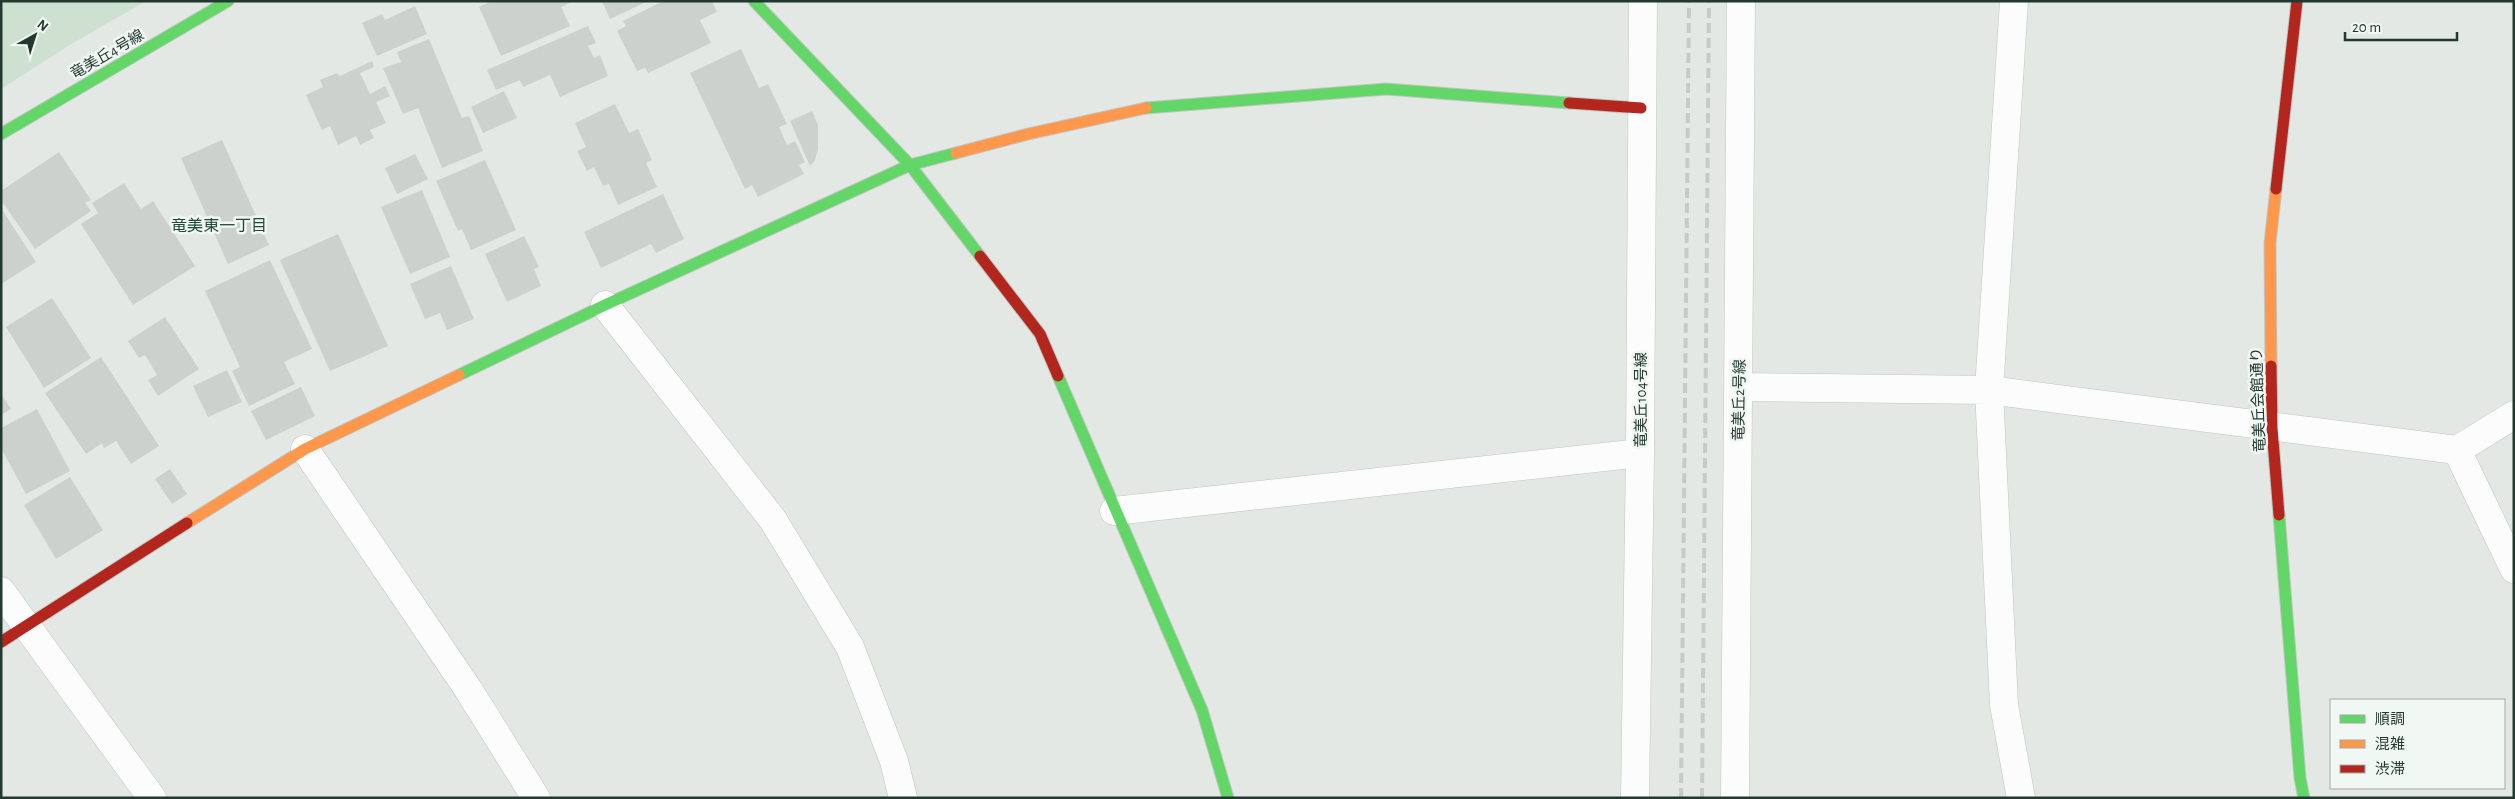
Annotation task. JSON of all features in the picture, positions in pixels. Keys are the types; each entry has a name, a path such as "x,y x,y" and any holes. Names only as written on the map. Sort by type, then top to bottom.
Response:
{"street":[{"name":"竜美丘4号線","path":"1,134 228,1"},
{"path":"754,1 910,165 1040,334 1114,511 1202,710 1228,798"},
{"name":"竜美丘104号線","path":"1634,798 1640,453 1643,1"},
{"name":"竜美丘2号線","path":"1735,798 1741,1"},
{"path":"2014,1 1989,390 2004,705 2021,798"},
{"name":"竜美丘会館通り","path":"2297,1 2270,243 2272,428 2300,778 2304,798"},
{"path":"1,642 26,624 305,449 605,305 910,165 1028,134 1148,108 1357,91 1386,89 1641,108"},
{"path":"605,305 774,520 850,647 894,761 903,798"},
{"path":"1739,387 1989,390 2272,428 2457,450 2514,415"},
{"path":"305,449 468,689 536,798"},
{"path":"2457,450 2514,569"},
{"path":"1114,511 1640,453"},
{"path":"1,591 152,798"}],"green space":[{"path":"1,1 146,1 73,43 1,89"}],"building":[{"path":"492,1 573,1 561,7 570,26 501,56 479,7"},
{"path":"602,1 648,1 610,19"},
{"path":"663,1 712,1 717,12 700,20 711,43 648,73 645,68 637,71 617,31 626,26 623,21"},
{"path":"415,6 427,34 377,56 362,23 382,14 385,20"},
{"path":"588,26 596,43 588,46 594,58 600,55 608,76 560,97 550,75 523,87 520,80 496,90 487,70"},
{"path":"429,39 462,118 469,116 483,151 442,168 418,108 403,114 383,68 401,62 397,52"},
{"path":"741,49 759,88 768,84 787,124 779,127 787,145 795,141 805,162 799,165 804,174 758,197 752,185 745,189 690,73"},
{"path":"372,61 374,67 360,73 370,94 385,86 390,96 376,102 386,123 370,130 374,138 360,145 356,136 338,145 330,126 322,130 306,95 323,87 320,80 337,73 340,76"},
{"path":"504,91 517,118 483,133 471,107"},
{"path":"615,104 629,133 638,129 652,160 646,163 657,187 618,205 609,184 603,186 594,167 587,171 577,151 586,147 575,123"},
{"path":"812,111 818,125 818,149 815,160 810,166 790,121"},
{"path":"222,140 269,245 228,264 181,158"},
{"path":"59,152 91,200 85,203 91,211 35,249 1,200 1,191"},
{"path":"415,154 428,179 397,194 385,168"},
{"path":"485,160 516,230 471,250 462,229 458,231 436,181"},
{"path":"124,183 141,209 153,201 195,266 133,305 81,224 98,213 92,203"},
{"path":"422,190 450,257 410,274 381,207"},
{"path":"663,194 684,239 656,253 651,244 601,268 584,232"},
{"path":"1,208 36,262 1,284"},
{"path":"338,234 388,346 330,371 280,260"},
{"path":"524,236 539,267 534,269 541,286 507,302 485,254"},
{"path":"270,260 312,349 284,362 295,384 249,406 232,371 240,367 205,291"},
{"path":"451,266 474,319 447,330 440,313 425,319 410,284"},
{"path":"52,298 91,358 44,388 6,327"},
{"path":"165,317 199,369 158,396 148,380 157,375 145,355 139,358 128,341"},
{"path":"101,357 159,446 131,464 116,441 104,448 102,443 86,454 45,393"},
{"path":"227,370 242,402 208,417 193,386"},
{"path":"301,387 315,416 266,440 251,411"},
{"path":"1,394 11,409 1,415"},
{"path":"37,409 70,471 26,494 1,448 1,428"},
{"path":"170,469 187,494 172,504 155,479"},
{"path":"70,477 103,530 56,559 24,505"}],"railway":[{"path":"1681,798 1689,1"},
{"path":"1702,798 1709,1"}],"traffic: fast":[{"path":"1,134 228,1"},
{"path":"754,1 910,165 980,256"},
{"path":"1146,108 1386,89 1569,103"},
{"path":"459,375 605,305 910,165 956,153"},
{"path":"1058,376 1202,710 1228,798"},
{"path":"2279,515 2300,778 2304,798"}],"traffic: slow":[{"path":"956,153 1028,134 1146,108"},
{"path":"2271,366 2270,243 2276,189"},
{"path":"187,523 305,449 459,375"}],"traffic: jam":[{"path":"2276,189 2297,1"},
{"path":"1569,103 1641,108"},
{"path":"980,256 1040,334 1058,376"},
{"path":"2271,366 2272,428 2279,515"},
{"path":"1,642 187,523"}],"district":[{"name":"竜美東一丁目","path":"219,225"}]}
